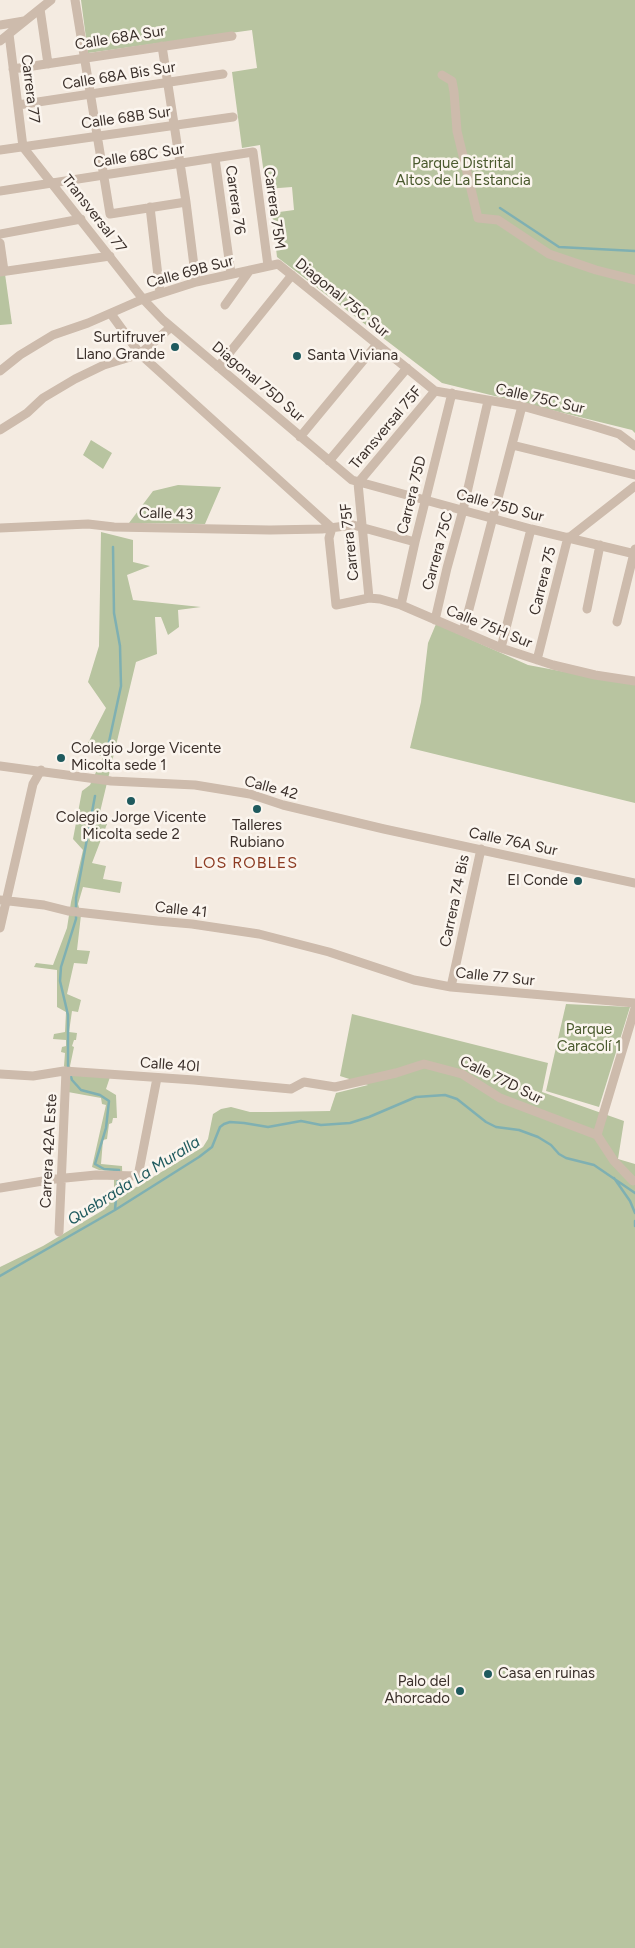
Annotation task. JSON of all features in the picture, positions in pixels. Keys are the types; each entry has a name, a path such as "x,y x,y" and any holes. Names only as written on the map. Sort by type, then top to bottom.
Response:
{"street":[{"path":"0,41 51,0"},
{"path":"75,0 110,214 186,202"},
{"path":"40,9 48,64"},
{"path":"0,25 24,21"},
{"name":"Carrera 77","path":"9,34 23,147"},
{"name":"Calle 68A Sur","path":"13,69 232,36"},
{"path":"162,46 186,202 196,282"},
{"name":"Calle 68A Bis Sur","path":"18,105 223,74"},
{"path":"442,75 452,81 457,131 478,218 498,220 549,254 596,270 635,280"},
{"name":"Calle 68B Sur","path":"23,147 233,116"},
{"path":"0,150 23,147"},
{"name":"Transversal 77","path":"23,147 143,298"},
{"name":"Calle 68C Sur","path":"0,191 253,152"},
{"name":"Carrera 75M","path":"253,152 268,266"},
{"name":"Carrera 76","path":"215,158 231,274"},
{"path":"150,207 160,294"},
{"path":"0,234 81,219"},
{"path":"0,243 2,272 110,256"},
{"name":"Calle 69B Sur","path":"0,371 20,355 53,335 111,314 143,298 196,282 278,264"},
{"name":"Diagonal 75C Sur","path":"278,264 435,391"},
{"path":"226,305 250,270"},
{"path":"218,367 292,275"},
{"name":"Diagonal 75D Sur","path":"143,298 170,327 345,475 358,482"},
{"path":"111,314 140,354 332,528"},
{"path":"0,430 28,413 43,398 74,379 104,365 140,354 170,327"},
{"path":"300,437 378,344"},
{"path":"329,461 407,368"},
{"name":"Calle 75C Sur","path":"435,391 522,406 619,434 635,446"},
{"name":"Transversal 75F","path":"358,482 435,391"},
{"name":"Carrera 75D","path":"401,605 452,393"},
{"name":"Carrera 75C","path":"435,620 488,401"},
{"path":"463,632 522,406"},
{"path":"512,445 635,475"},
{"name":"Calle 75D Sur","path":"358,482 493,517 531,529 635,552"},
{"name":"Carrera 75F","path":"358,482 369,598"},
{"path":"569,537 635,486"},
{"name":"Calle 43","path":"0,528 88,524 270,530 332,528 354,525 415,542"},
{"name":"Calle 75H Sur","path":"332,528 329,538 336,605 369,598 401,605 501,648 537,660 595,675 635,681"},
{"path":"501,648 531,529"},
{"name":"Carrera 75","path":"537,660 569,537"},
{"path":"587,609 600,545"},
{"path":"616,622 635,552"},
{"name":"Calle 42","path":"0,766 41,770 111,781 195,786 250,794 283,805 384,829"},
{"path":"0,928 3,900 33,784 41,770"},
{"name":"Calle 76A Sur","path":"384,829 635,883"},
{"name":"Carrera 74 Bis","path":"451,987 480,849"},
{"name":"Calle 41","path":"3,900 44,905 68,911 157,922 192,924 259,934 356,961"},
{"name":"Calle 77 Sur","path":"356,961 414,980 451,987 635,1003"},
{"path":"633,1181 614,1161 598,1135 635,1008"},
{"name":"Calle 77D Sur","path":"335,1087 396,1073 424,1064 462,1074 500,1098 598,1135"},
{"name":"Calle 40I","path":"0,1074 33,1076 71,1072 194,1080 291,1089 304,1082 335,1087"},
{"name":"Carrera 42A Este","path":"59,1232 71,1072"},
{"path":"0,1188 62,1178 113,1175 138,1176 157,1078"}],"green space":[{"name":"Parque Distrital Altos de La Estancia","path":"81,0 635,0 635,433 632,430 442,383 277,257 272,213 294,210 292,187 266,189 260,145 242,148 232,72 257,68 252,30 88,53"},
{"path":"5,274 12,324 0,325 0,275"},
{"path":"91,440 112,453 103,469 83,455"},
{"path":"178,485 221,487 205,524 129,523 153,491"},
{"path":"101,532 133,540 133,562 150,566 127,575 133,600 201,607 178,610 179,627 168,635 161,617 155,617 157,654 136,662 100,812 107,824 92,863 106,866 103,879 122,882 120,893 83,887 78,904 81,915 77,950 90,951 87,964 74,963 67,994 81,1000 78,1012 72,1011 69,1032 77,1033 76,1040 74,1040 72,1046 74,1047 70,1066 73,1074 110,1077 106,1089 116,1095 117,1118 113,1118 112,1123 109,1124 107,1139 103,1140 101,1164 122,1166 123,1195 203,1147 208,1139 213,1114 221,1109 231,1107 250,1112 330,1111 336,1093 368,1085 340,1076 352,1014 548,1063 542,1092 624,1121 618,1159 635,1164 635,1948 0,1948 0,1267 43,1246 105,1209 114,1192 114,1171 99,1170 92,1167 106,1105 102,1104 101,1098 68,1092 69,1074 64,1066 65,1053 61,1052 62,1047 66,1046 66,1040 53,1039 54,1034 65,1032 66,1012 57,1007 57,970 34,967 36,963 53,965 67,928 83,850 73,839 82,791 90,785 103,757 85,749 106,708 88,682 99,646"},
{"path":"436,624 528,665 635,685 635,803 410,748 421,702 428,643"},
{"name":"Parque Caracolí 1","path":"566,1004 630,1007 599,1107 546,1091"}],"waterway":[{"path":"500,208 559,247 635,251"},
{"path":"104,765 121,686 120,646 114,613 113,547"},
{"path":"68,1069 68,1015 60,981 61,967 76,919 76,898 95,796"},
{"path":"70,1074 72,1080 81,1090 100,1095 109,1101 106,1128 95,1164 104,1169 119,1170 115,1209"},
{"name":"Quebrada La Muralla","path":"0,1276 115,1210 199,1157 212,1147 220,1127 224,1124 230,1122 268,1127 301,1121 321,1125 350,1123 416,1097 445,1095 457,1099 486,1122 496,1127 519,1130 538,1137 551,1145 559,1154 566,1158 594,1165 635,1193"},
{"path":"614,1178 630,1201 635,1213"},
{"path":"635,1221 635,1226"}],"place":[{"name":"Surtifruver Llano Grande","path":"175,347"},
{"name":"Santa Viviana","path":"297,356"},
{"name":"Colegio Jorge Vicente Micolta sede 1","path":"61,758"},
{"name":"Colegio Jorge Vicente Micolta sede 2","path":"131,801"},
{"name":"Talleres Rubiano","path":"257,809"},
{"name":"El Conde","path":"578,881"},
{"name":"Casa en ruinas","path":"488,1674"},
{"name":"Palo del Ahorcado","path":"460,1691"}],"district":[{"name":"LOS ROBLES","path":"246,863"}]}
